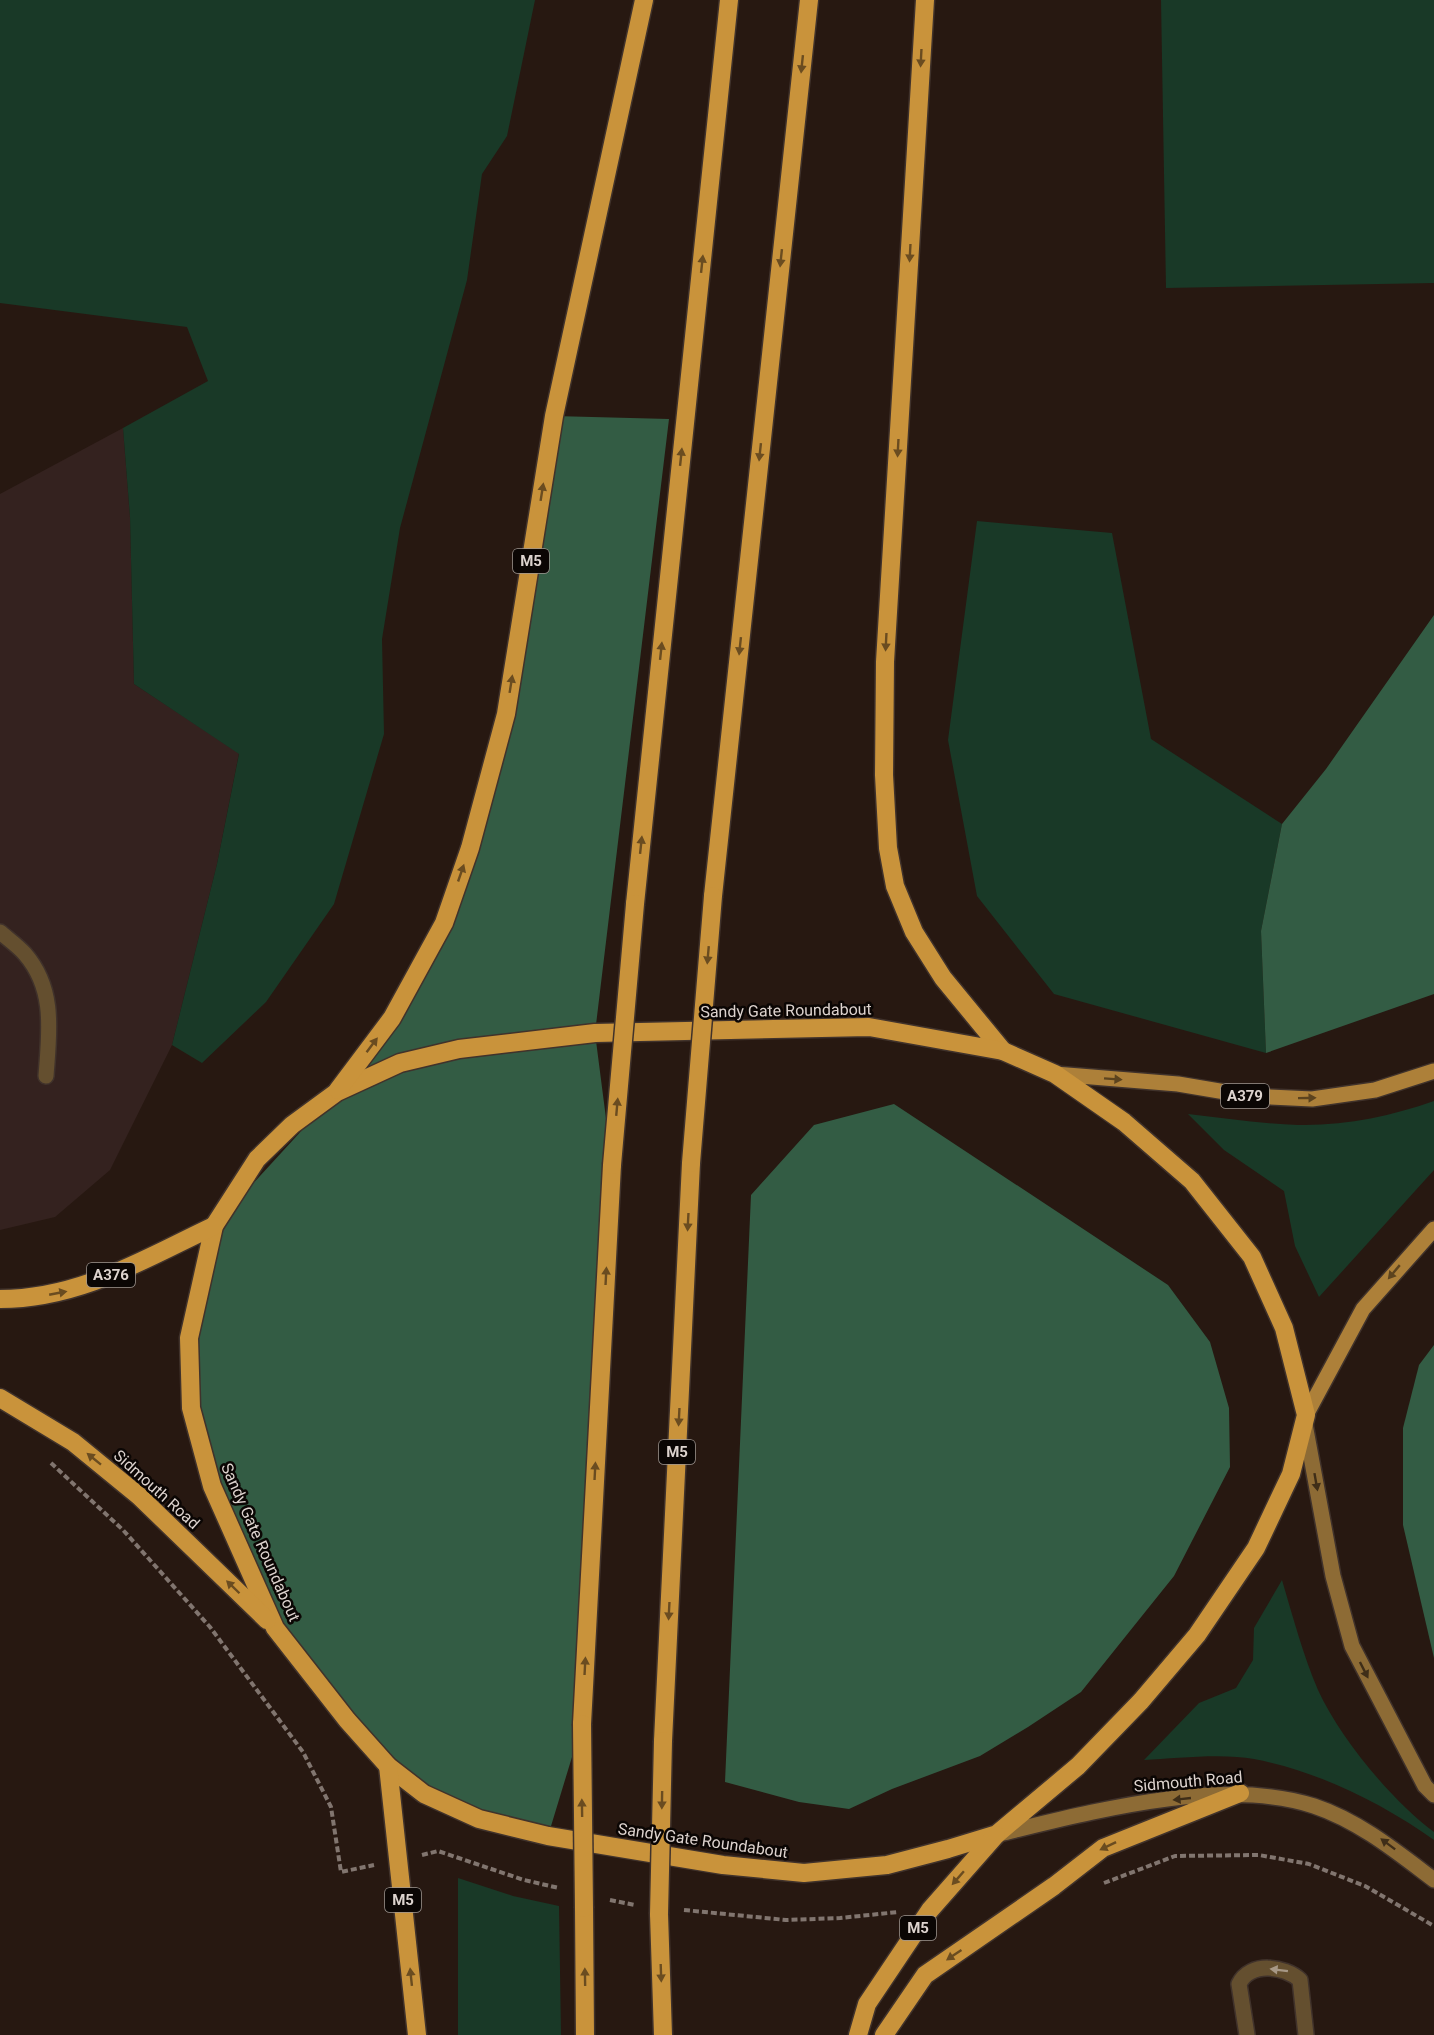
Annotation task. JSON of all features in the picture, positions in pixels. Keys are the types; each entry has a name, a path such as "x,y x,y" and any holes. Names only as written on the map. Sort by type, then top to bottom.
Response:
{"highway":[{"name":"M5","path":"337,1092 392,1018 439,933 470,848 506,714 554,416 644,0"},
{"path":"585,2035 582,1724 612,1165 635,904 729,0"},
{"name":"M5","path":"663,2035 659,1914 663,1741 691,1163 713,896 809,0"},
{"path":"925,0 885,662 884,775 888,848 895,886 914,932 943,978 1003,1051"},
{"name":"Sandy Gate Roundabout","path":"869,1027 1003,1051 1055,1074 1124,1122 1192,1181 1252,1257 1284,1328 1306,1420 1291,1474 1256,1548 1197,1635 1141,1701 1078,1766 997,1834 887,1865 804,1873 723,1865 548,1836 479,1819 424,1794 388,1766 347,1720 275,1628 212,1486 191,1408 189,1338 214,1226 257,1159 291,1125 337,1092 400,1063 459,1049 595,1033 869,1027"},
{"name":"A376","path":"0,1299 29,1299 70,1291 214,1226"},
{"name":"Sidmouth Road","path":"0,1398 73,1442 140,1496 275,1628"},
{"name":"M5","path":"388,1766 417,2035"},
{"name":"M5","path":"884,2035 925,1975 1054,1887 1103,1848 1240,1793"},
{"name":"M5","path":"858,2035 867,2004 930,1910 997,1834"}],"main road":[{"name":"A379","path":"1055,1074 1178,1084 1249,1096 1312,1099 1374,1090 1434,1071"},
{"path":"1434,1229 1363,1309 1306,1420 1333,1576 1352,1646 1425,1786 1434,1795"},
{"name":"Sidmouth Road","path":"997,1834 1116,1806 1240,1793 1314,1806 1375,1835 1434,1880"}],"lane":[{"path":"0,932 26,954 44,984 50,1016 46,1076"},
{"path":"1247,2035 1239,1984 1250,1972 1281,1968 1300,1980 1306,2035"}],"path":[{"path":"45,1459 123,1530 210,1627 303,1752 331,1807 341,1872 399,1860"}],"shaded area":[{"path":"123,428 130,517 134,684 239,753 217,864 172,1045 110,1170 55,1217 0,1230 0,494"}],"green space":[{"path":"0,0 535,0 507,136 482,174 467,280 400,528 382,639 384,734 334,904 266,1002 202,1063 172,1045 217,864 239,754 134,684 130,517 123,428 208,381 187,327 0,303"},
{"path":"1161,0 1434,0 1434,283 1166,288"},
{"path":"554,416 669,419 595,1033 612,1165 582,1724 548,1836 424,1794 275,1628 212,1486 189,1338 214,1226 337,1092 392,1018 470,848"},
{"path":"977,521 1112,533 1151,739 1282,824 1261,931 1266,1053 1054,994 977,896 948,740"},
{"path":"1434,615 1434,994 1266,1053 1261,931 1282,824 1326,769"},
{"path":"1434,1101 1434,1170 1319,1297 1295,1246 1284,1191 1224,1150 1188,1114 1271,1123 1316,1125 1368,1119"},
{"path":"894,1104 1168,1285 1210,1342 1229,1408 1230,1467 1174,1576 1081,1692 980,1756 892,1789 849,1809 799,1802 725,1782 751,1195 814,1125"},
{"path":"1434,1345 1434,1658 1403,1525 1403,1428 1419,1365"},
{"path":"1282,1580 1298,1636 1318,1690 1328,1709 1368,1767 1401,1803 1434,1832 1434,1840 1371,1801 1325,1780 1278,1764 1229,1756 1144,1760 1199,1703 1236,1688 1253,1660 1254,1628"},
{"path":"458,1878 513,1896 559,1906 561,2035 458,2035"}]}
